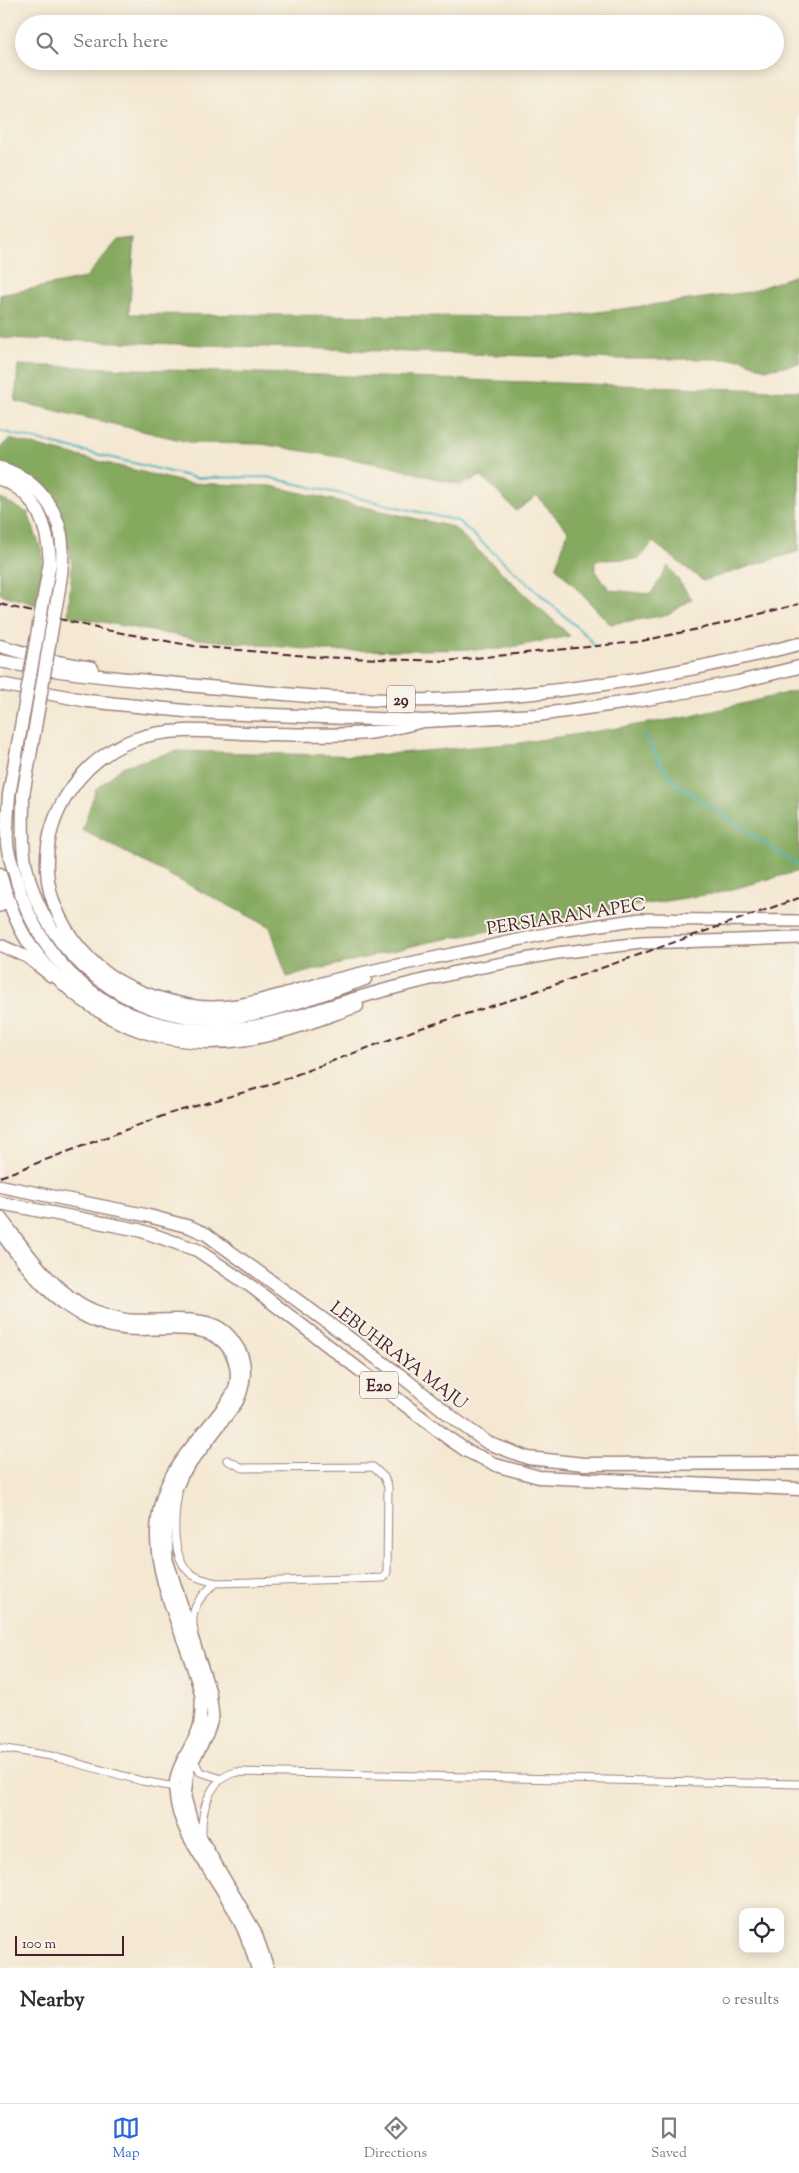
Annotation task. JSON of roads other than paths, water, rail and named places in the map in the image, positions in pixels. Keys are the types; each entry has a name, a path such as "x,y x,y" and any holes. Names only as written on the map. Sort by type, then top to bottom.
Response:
{"highway":[{"path":"0,468 27,481 43,494 54,513 61,541 57,594 23,795 23,844 26,867 35,896 57,936 81,965 101,983 130,1000 188,1017 223,1018 250,1014 288,1004 377,975 400,965"},
{"path":"0,479 30,499 42,516 48,537 50,562 9,795 7,844 21,900 45,946 68,972 95,995 125,1013 152,1022 188,1029 244,1028 271,1023 372,993 471,969"},
{"name":"29","path":"0,661 54,672 196,686 367,698 459,698 535,692 631,681 733,661 799,644"},
{"path":"0,646 57,662 196,686"},
{"name":"29","path":"0,684 88,701 195,712 276,717 424,721 537,716 636,701 738,682 799,667"},
{"path":"400,965 346,976 260,1002 224,1007 189,1006 154,997 134,989 106,973 88,958 66,929 52,896 47,870 51,831 57,814 79,776 106,754 136,738 164,733 194,732 274,734 368,733 424,721"},
{"path":"0,874 10,904 35,952 74,995 88,1006 121,1023 150,1034 189,1042 208,1042 267,1035 471,969"},
{"name":"LEBUHRAYA MAJU","path":"0,1186 145,1215 190,1227 206,1234 400,1375 473,1434 509,1452 555,1463 799,1463"},
{"name":"LEBUHRAYA MAJU","path":"0,1203 139,1230 197,1250 252,1287 448,1438 467,1451 499,1466 555,1478 799,1489"}],"main road":[{"path":"0,897 0,906"},
{"name":"PERSIARAN APEC","path":"400,965 555,932 640,919 799,922"},
{"name":"PERSIARAN APEC","path":"471,969 557,953 641,943 799,938"},
{"path":"0,945 27,957 74,995"},
{"path":"0,1217 43,1272 73,1300 93,1310 129,1320 201,1321 220,1327 232,1337 242,1356 242,1390 237,1402 182,1475 174,1492 166,1520 167,1560 210,1692 213,1716 207,1735 194,1758 185,1784 185,1797 192,1823 255,1931 268,1968"},
{"path":"0,1232 36,1278 54,1297 88,1318 128,1329 199,1330 213,1334 225,1342 234,1358 235,1387 229,1398 179,1462 164,1488 158,1508 156,1532 157,1563 201,1696 201,1719 182,1763 175,1786 178,1812 187,1832 227,1897 247,1938 257,1968"}],"street":[{"path":"182,1475 176,1520 179,1555 184,1566 191,1574 216,1583 384,1578 386,1572 388,1487 384,1477 373,1467 243,1468 226,1460"},
{"path":"201,1666 193,1627 193,1612 196,1602 216,1583"},
{"path":"0,1748 51,1756 142,1781 175,1786"},
{"path":"194,1758 195,1765 200,1772 222,1779"},
{"path":"202,1840 202,1816 212,1790 222,1779 236,1772 799,1784"}],"waterway":[{"path":"0,431 196,478 267,477 458,521 588,637 594,646"},
{"path":"644,733 663,768 678,785 799,866"}],"railway":[{"path":"0,604 100,629 194,646 319,657 445,661 637,642 717,625 799,604"},
{"path":"0,1177 168,1114 266,1086 418,1029 517,998 799,898"}]}
